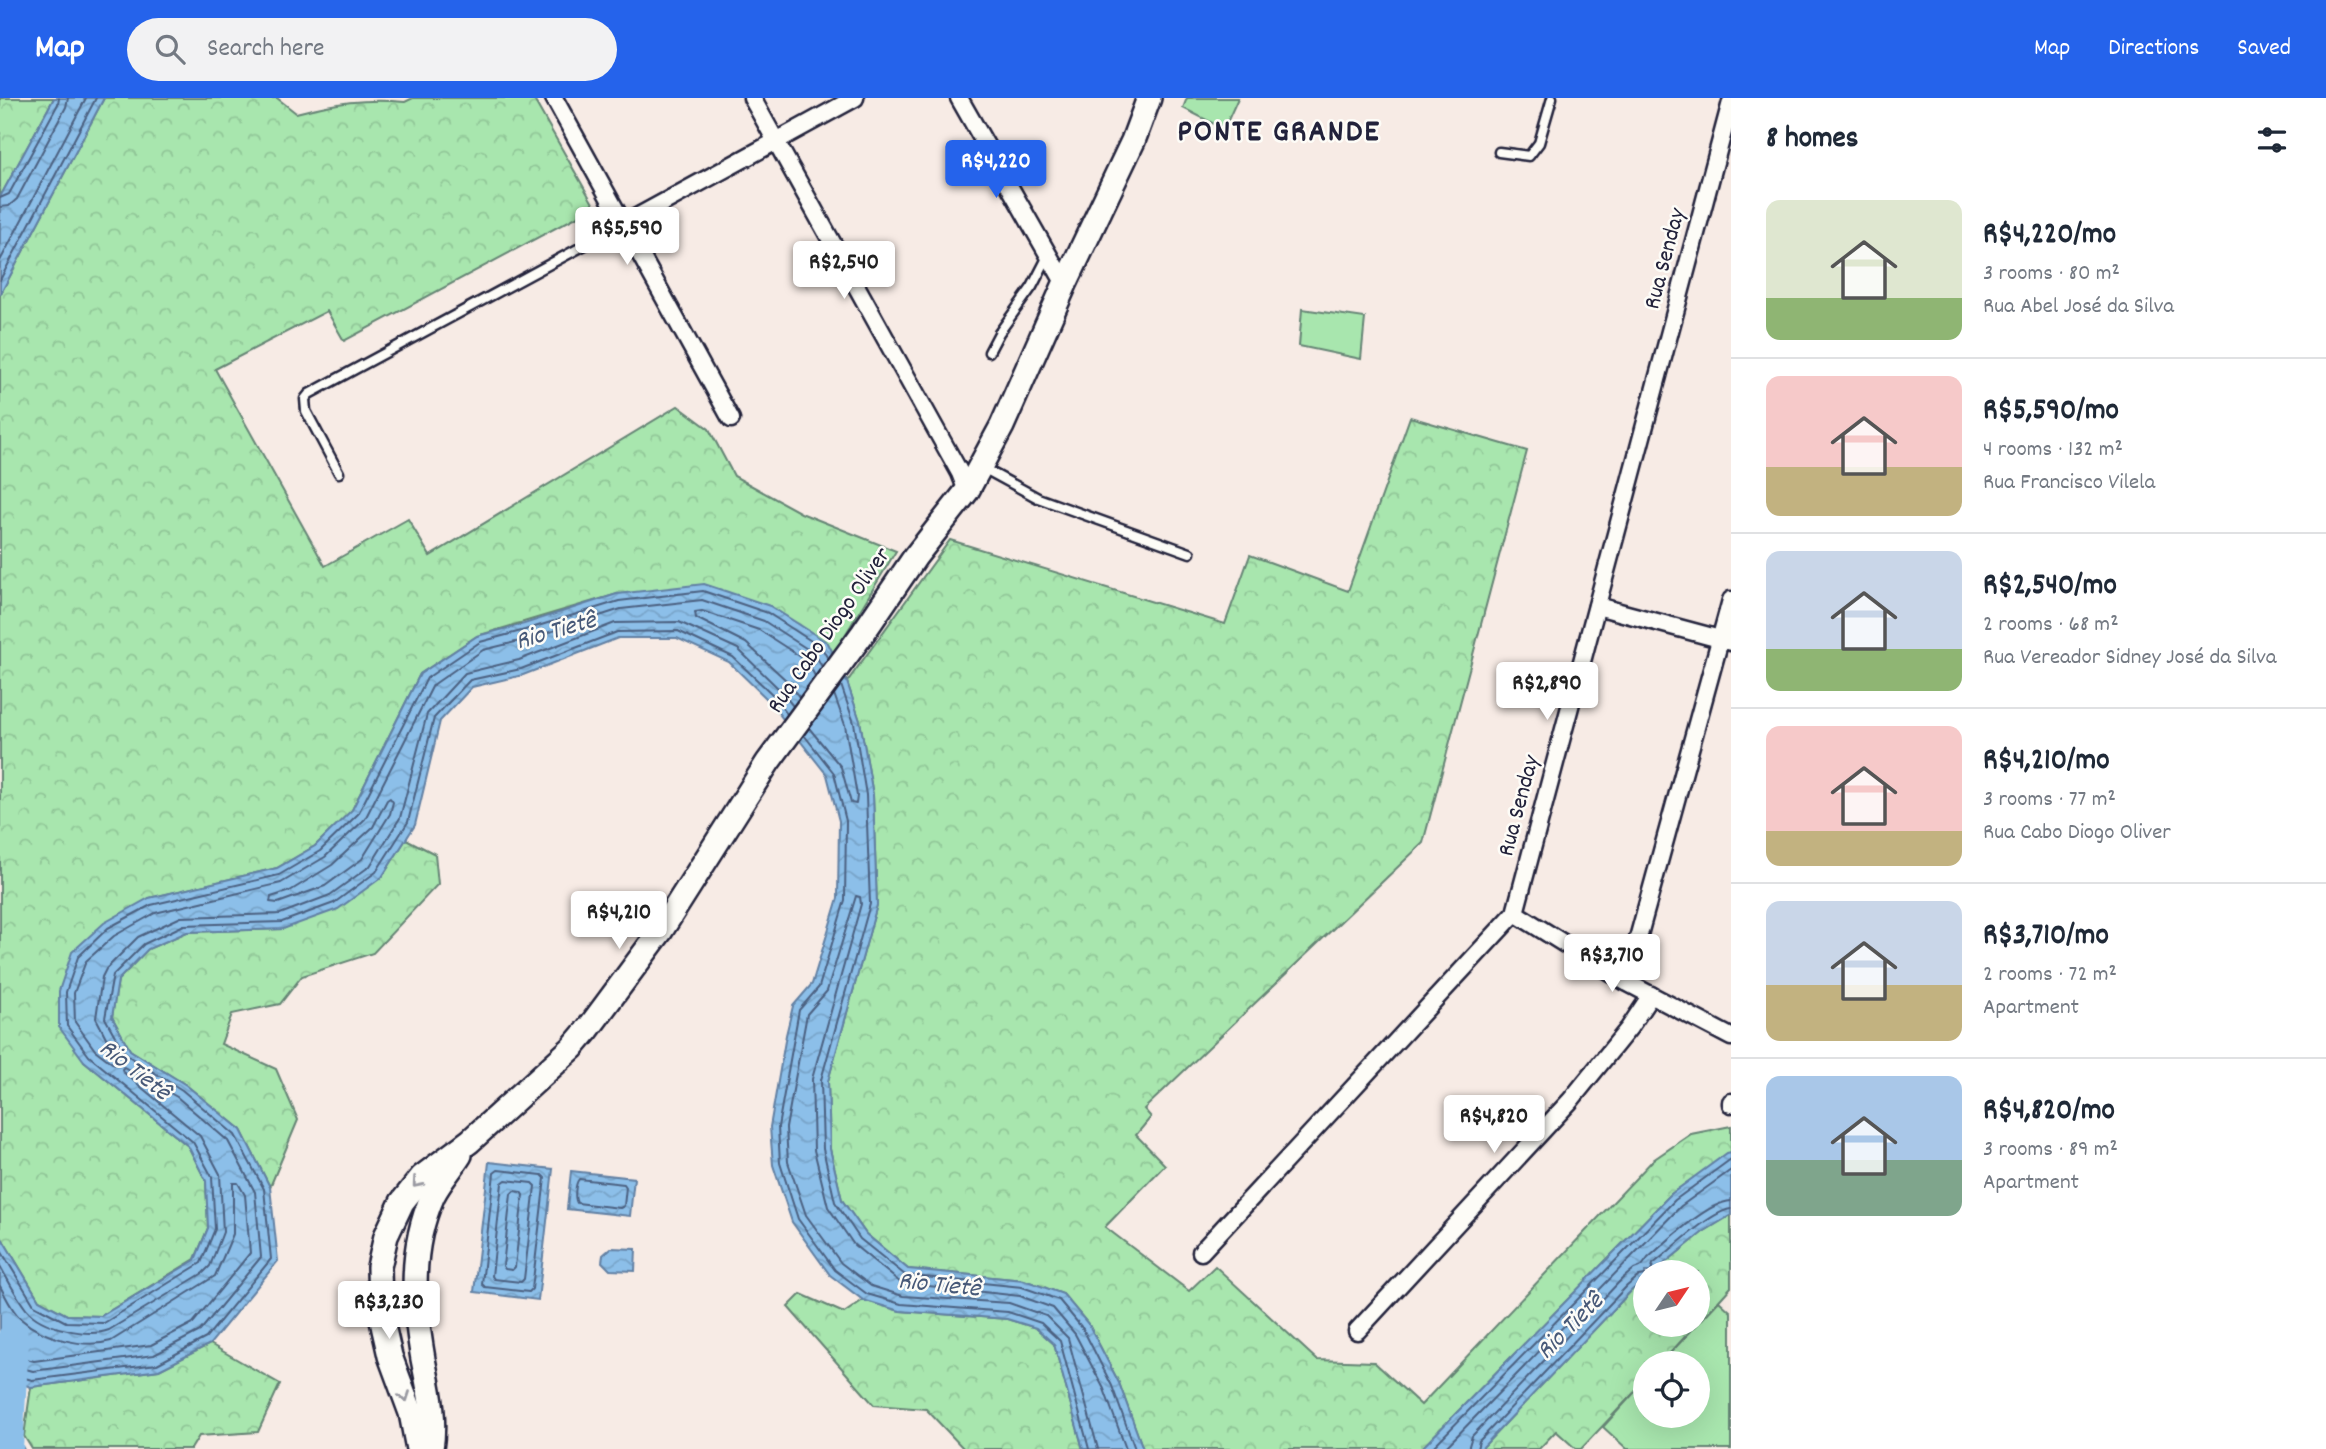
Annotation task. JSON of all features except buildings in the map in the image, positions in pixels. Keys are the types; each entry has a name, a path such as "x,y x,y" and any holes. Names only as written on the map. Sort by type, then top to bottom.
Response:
{"main road":[{"name":"Rua Cabo Diogo Oliver","path":"418,1449 411,1413 390,1356 380,1312 379,1267 386,1237 402,1202 422,1177 470,1141 572,1048 588,1029 660,932 768,762 915,557 967,491 1002,426 1133,141 1149,98"},
{"name":"Rua Cabo Diogo Oliver","path":"431,1449 434,1430 419,1332 414,1268 421,1229 434,1193 470,1141"},
{"path":"380,1312 419,1332"}],"street":[{"path":"554,98 731,419"},
{"path":"752,98 954,461 967,491"},
{"path":"624,224 855,98"},
{"path":"960,98 1065,284"},
{"path":"1133,141 1156,98"},
{"name":"Rua Senday","path":"1200,1252 1515,913 1731,102"},
{"path":"1626,982 1725,640 1731,600"},
{"path":"1597,606 1725,640"},
{"path":"1515,913 1626,982 1731,1037"},
{"path":"1357,1331 1570,1101 1608,1055 1651,995"}],"lane":[{"path":"1499,152 1529,156 1539,143 1552,98"},
{"path":"339,473 306,411 305,399 309,394 624,224"},
{"path":"989,352 999,333 1032,287 1049,254"},
{"path":"981,466 1038,498 1190,553"}],"green space":[{"path":"0,98 54,98 0,197"},
{"path":"104,98 277,98 296,113 363,101 405,102 413,98 533,98 595,207 344,341 327,311 215,369 325,566 408,519 430,556 678,406 709,429 734,476 801,513 896,551 833,655 617,594 477,636 420,674 352,810 315,846 277,868 149,898 84,1061 188,1146 206,1181 208,1228 195,1259 101,1316 67,1315 39,1300 0,1235 0,295"},
{"path":"1187,98 1238,98 1224,129 1183,108"},
{"path":"1302,309 1365,318 1361,359 1299,346"},
{"path":"1410,417 1527,451 1423,843 1144,1109 1151,1117 1136,1135 1165,1165 1105,1227 1189,1291 1215,1266 1317,1360 1374,1362 1421,1405 1653,1160 1691,1134 1731,1126 1731,1152 1671,1194 1421,1449 1143,1449 1119,1383 1089,1325 1063,1294 1024,1280 908,1269 866,1234 842,1200 830,1149 828,1081 877,905 873,795 860,721 847,682 950,540 1225,624 1250,555 1348,591"},
{"path":"406,839 435,854 438,884 373,953 302,976 280,1004 232,1014 221,1044 276,1069 298,1120 270,1187 241,1130 186,1085 130,1050 112,1017 118,980 148,949 187,932 283,929 382,877"},
{"path":"1731,1215 1731,1287 1710,1311 1710,1260 1669,1260 1703,1232"},
{"path":"1632,1290 1633,1337 1685,1337 1672,1351 1633,1351 1633,1394 1581,1449 1576,1449 1556,1431 1539,1449 1481,1449"},
{"path":"801,1294 844,1313 863,1300 900,1311 1007,1319 1036,1328 1054,1344 1083,1449 964,1449 926,1409 874,1405 788,1307"},
{"path":"1719,1301 1731,1312 1731,1449 1627,1449 1603,1427 1633,1394 1633,1428 1710,1428 1710,1351 1672,1351 1685,1337 1710,1337 1710,1311"},
{"path":"210,1344 280,1384 258,1432 199,1436 191,1449 32,1449 24,1436 31,1387 159,1370"}],"water":[{"path":"54,98 104,98 0,295 0,197"},
{"name":"Rio Tietê","path":"704,584 770,606 828,643 847,682 860,721 873,795 877,905 828,1081 830,1149 842,1200 866,1234 908,1269 1024,1280 1063,1294 1089,1325 1119,1383 1143,1449 1083,1449 1054,1344 1036,1328 1007,1319 900,1311 863,1300 830,1275 792,1222 773,1165 770,1127 793,1006 812,984 838,898 839,821 827,775 768,700 729,662 677,638 618,638 523,675 472,687 440,721 415,825 382,877 338,909 283,929 187,932 148,949 118,980 112,1017 130,1050 186,1085 241,1130 270,1187 278,1261 210,1344 159,1370 31,1387 0,1377 0,1235 39,1300 67,1315 101,1316 195,1260 208,1228 206,1181 188,1146 84,1061 59,1027 59,991 72,952 104,923 149,898 277,868 315,846 352,810 420,674 477,636 617,594"},
{"name":"Rio Tietê","path":"1731,1152 1731,1215 1703,1232 1669,1260 1633,1260 1633,1289 1481,1449 1421,1449 1671,1194"},
{"path":"489,1162 553,1169 538,1300 474,1292"},
{"path":"571,1171 634,1178 630,1216 567,1209"},
{"path":"611,1248 636,1249 635,1271 610,1270 602,1262 603,1255"}],"waterway":[{"path":"7,1449 13,1339"},
{"path":"8,1426 22,1449"}],"district":[{"name":"PONTE GRANDE","path":"1279,134"}]}
